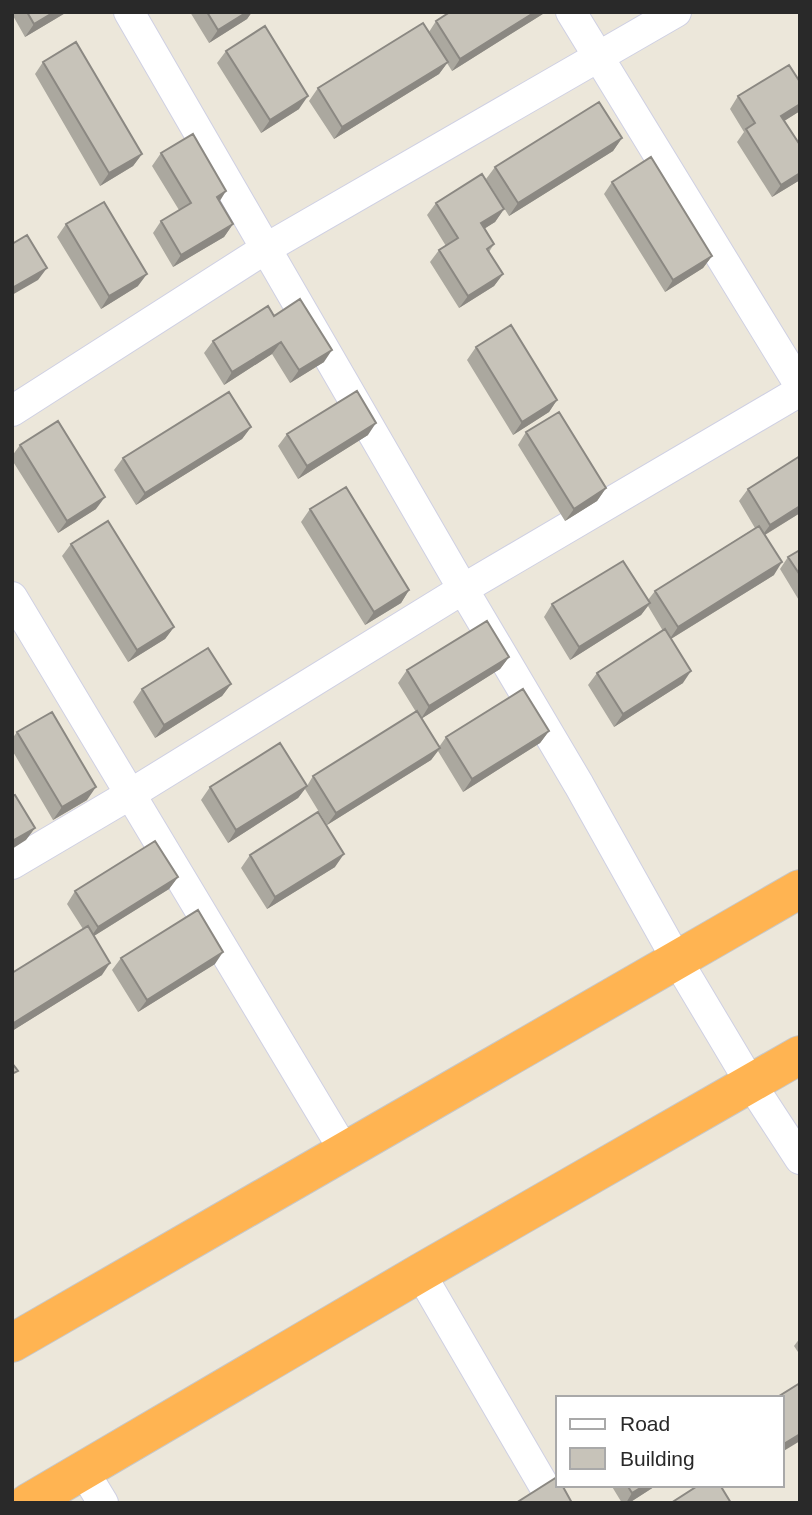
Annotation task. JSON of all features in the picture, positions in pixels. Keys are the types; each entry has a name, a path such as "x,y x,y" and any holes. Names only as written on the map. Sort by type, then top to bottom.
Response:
{"highway":[{"path":"12,1343 800,888"},
{"path":"28,1503 420,1273 800,1055"}],"street":[{"path":"129,12 579,785 677,960 751,1084 800,1159"},
{"path":"12,864 463,589 800,388 571,12"},
{"path":"12,411 265,249 676,12"},
{"path":"12,597 345,1152"},
{"path":"420,1273 554,1503"},
{"path":"83,1470 103,1503"}],"building":[{"path":"27,12 54,12 34,24"},
{"path":"207,12 247,12 218,30"},
{"path":"450,12 535,12 460,59 436,21"},
{"path":"423,23 448,62 342,127 318,88"},
{"path":"265,26 308,96 270,120 226,51"},
{"path":"76,42 142,154 109,173 43,62"},
{"path":"789,65 800,82 800,104 781,116 800,145 800,173 781,185 746,129 755,123 738,96"},
{"path":"599,102 622,138 518,203 495,167"},
{"path":"193,134 226,191 217,197 233,224 181,255 161,221 191,203 161,153"},
{"path":"651,157 712,256 673,280 612,182"},
{"path":"482,174 504,209 481,223 494,244 487,249 503,274 468,296 439,250 458,238 436,203"},
{"path":"104,202 147,274 109,296 66,224"},
{"path":"27,235 47,268 12,288 12,244"},
{"path":"300,299 332,350 299,370 281,342 232,372 213,341 268,306 274,316"},
{"path":"511,325 557,400 522,422 476,347"},
{"path":"357,391 376,423 307,466 287,434"},
{"path":"229,392 251,427 145,493 123,458"},
{"path":"559,412 606,488 574,509 526,432"},
{"path":"58,421 105,497 67,521 20,445"},
{"path":"800,456 800,506 770,525 748,489"},
{"path":"346,487 409,590 374,612 310,509"},
{"path":"108,521 174,627 137,650 71,544"},
{"path":"759,526 782,562 678,627 655,591"},
{"path":"800,550 800,575 788,557"},
{"path":"623,561 650,603 579,647 552,604"},
{"path":"487,621 509,657 429,706 407,670"},
{"path":"665,629 691,671 623,714 597,673"},
{"path":"208,648 231,684 164,725 142,689"},
{"path":"523,689 549,731 472,779 446,737"},
{"path":"417,711 440,748 336,813 313,776"},
{"path":"52,712 96,787 62,807 17,732"},
{"path":"280,743 307,786 236,830 210,787"},
{"path":"15,795 35,828 12,841 12,796"},
{"path":"318,812 344,854 275,897 250,855"},
{"path":"155,841 178,877 98,927 75,891"},
{"path":"198,910 223,952 147,1000 121,958"},
{"path":"88,926 110,963 12,1024 12,973"},
{"path":"12,1063 18,1071 12,1074"},
{"path":"800,1383 800,1434 784,1444 784,1396 779,1396"},
{"path":"556,1478 556,1487 563,1487 572,1503 516,1503"},
{"path":"628,1487 642,1487 632,1493"},
{"path":"696,1487 721,1487 731,1503 671,1503"}]}
